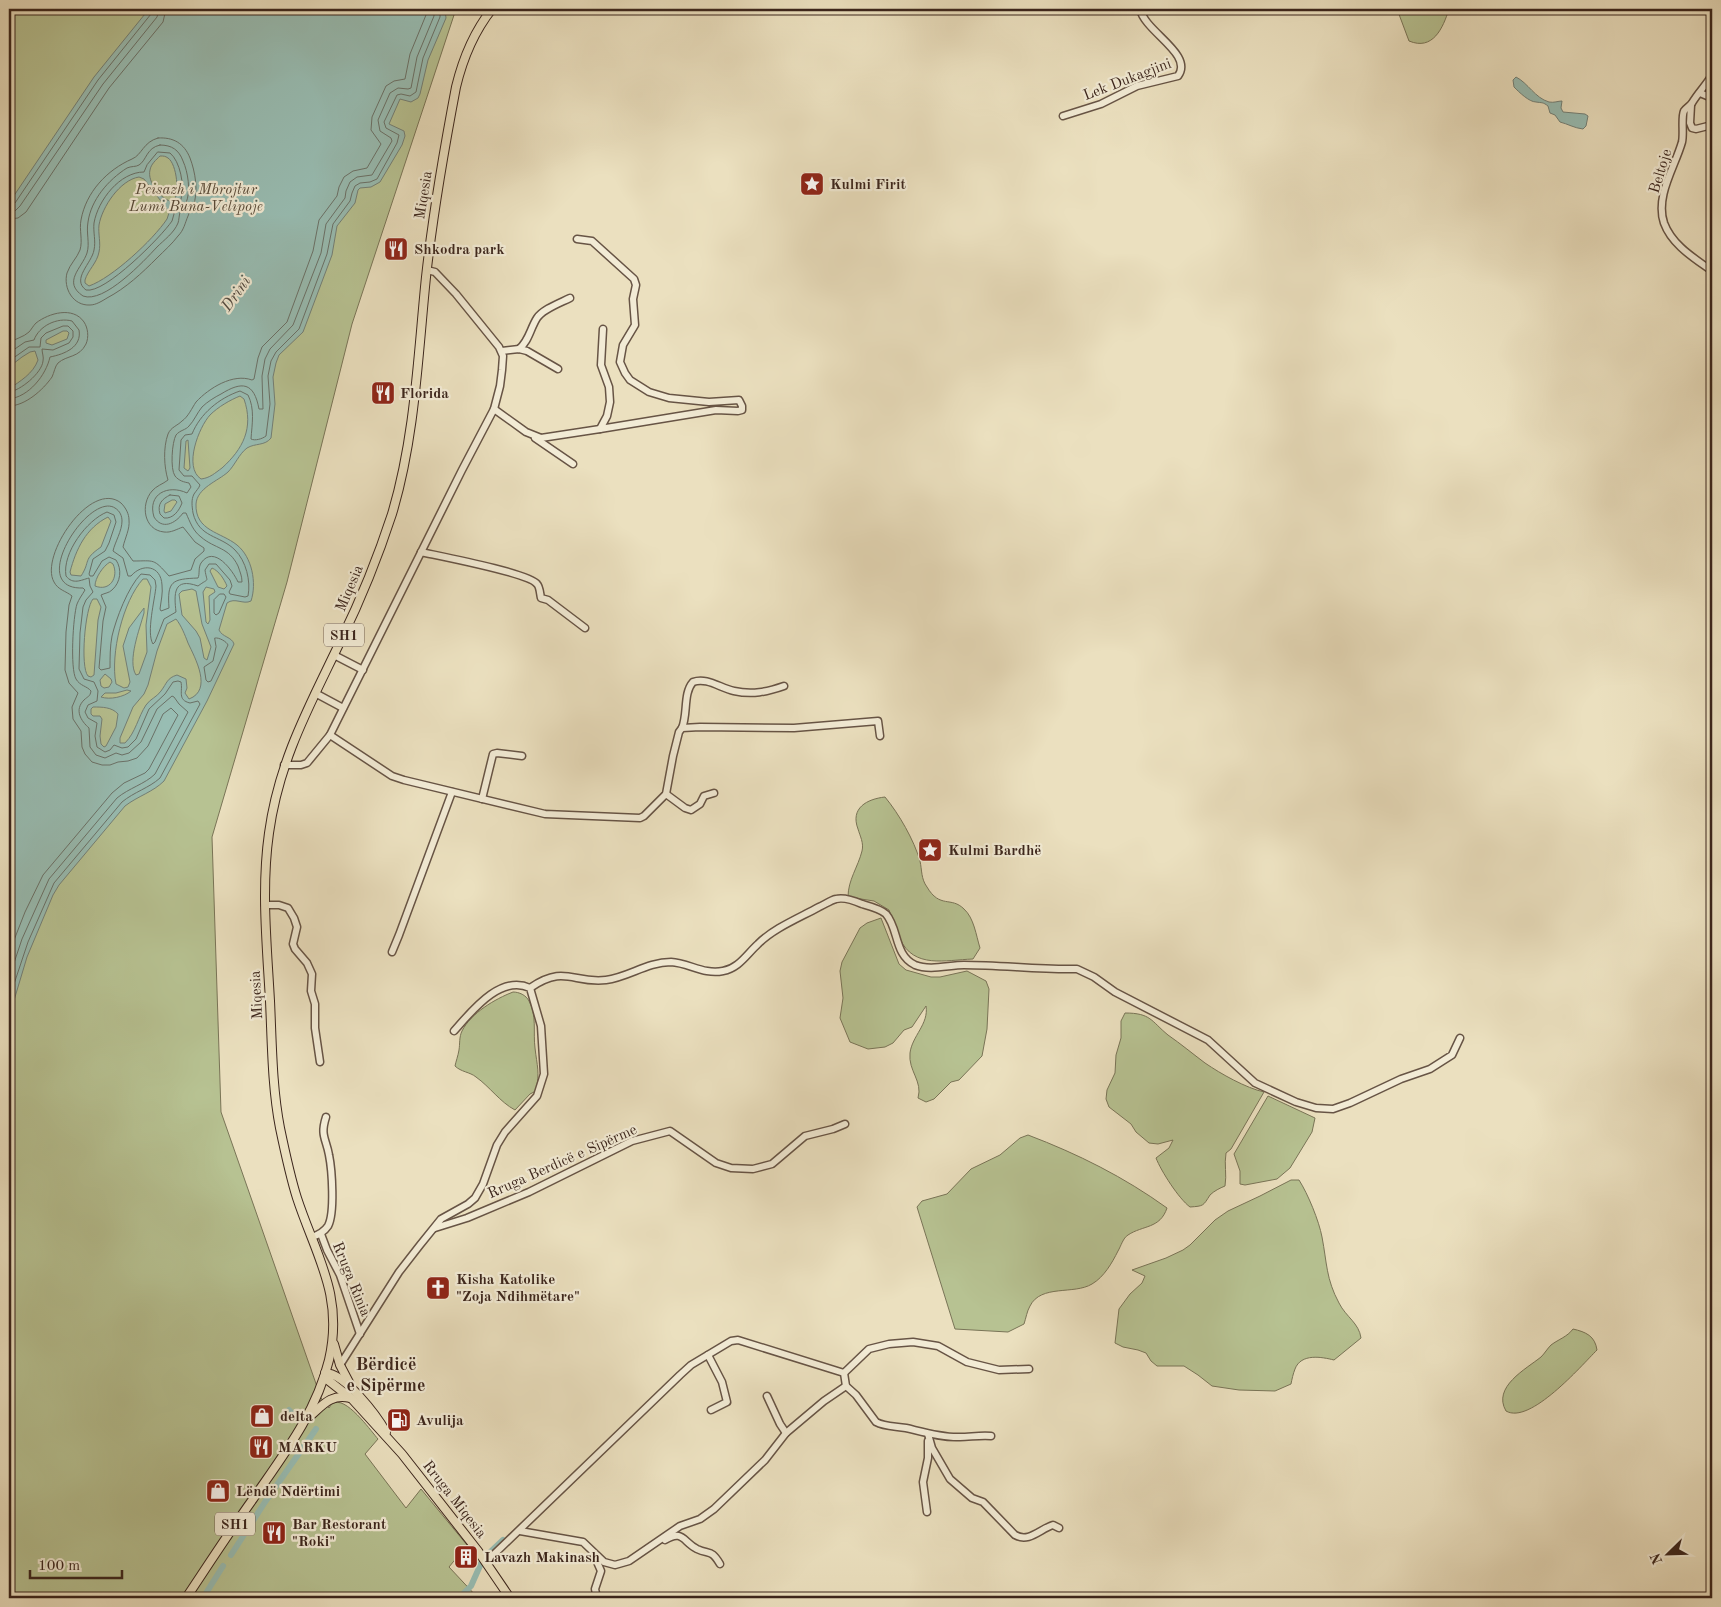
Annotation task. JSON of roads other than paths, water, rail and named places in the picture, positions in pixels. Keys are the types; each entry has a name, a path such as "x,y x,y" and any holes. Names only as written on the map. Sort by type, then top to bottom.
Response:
{"main road":[{"name":"Miqesia","path":"333,1336 333,1304 328,1281 295,1191 279,1125 274,1078 265,906 269,833 284,765 371,573 393,510 407,450 435,205 456,87 471,41 492,9"},
{"path":"307,1418 328,1400 353,1396 340,1365 333,1336"},
{"name":"SH1","path":"186,1598 298,1435 325,1375 333,1336"},
{"name":"Rruga Miqesia","path":"325,1375 353,1396 372,1423 392,1443 478,1551 510,1598"}],"street":[{"name":"Lek Dukagjini","path":"1064,116 1100,104 1138,86 1178,76 1181,71 1182,62 1178,55 1148,26 1140,9"},
{"name":"Beltoje","path":"1712,75 1700,93 1684,111 1682,142 1666,186 1662,216 1668,230 1679,245 1692,258 1712,271"},
{"path":"1700,93 1712,98"},
{"path":"1691,104 1690,124 1692,128 1696,129 1712,125"},
{"path":"526,432 541,438 547,438 716,410 742,410 739,400 709,402 669,398 649,392 630,380 620,362 623,344 635,325 636,317 633,299 636,285 634,279 592,241 577,238"},
{"path":"284,765 304,765 330,736 494,409 500,386 502,351 456,294 435,272 427,270"},
{"path":"519,349 527,340 537,318 570,298"},
{"path":"600,429 607,416 610,402 609,387 601,365 603,329"},
{"path":"502,351 519,349 527,351 558,369"},
{"path":"494,409 573,464"},
{"path":"421,552 533,580 542,598 548,600 585,628"},
{"path":"334,655 363,670"},
{"path":"330,736 398,779 545,814 634,819 644,816 666,794 679,732 685,720 688,690 693,682 702,680 732,690 755,693 767,692 784,686"},
{"path":"315,693 343,708"},
{"path":"682,728 794,728 878,721 880,736"},
{"path":"482,799 494,754 522,756"},
{"path":"392,952 400,935 452,792"},
{"path":"666,794 685,808 691,810 700,804 704,796 714,793"},
{"path":"530,988 553,976 569,975 605,980 652,964 672,962 692,966 704,971 723,971 737,966 758,944 772,933 836,898 855,901 885,913 893,928 899,948 906,958 916,965 933,967 963,965 1077,969 1094,977 1115,992 1208,1040 1255,1083 1296,1102 1316,1108 1333,1109 1350,1104 1401,1079 1430,1069 1452,1055 1460,1038"},
{"path":"265,906 279,905 288,908 294,918 296,926 295,949 307,963 312,974 311,991 315,1004 320,1062"},
{"path":"340,1365 399,1272 433,1228 441,1219 475,1198 483,1184 496,1145 505,1132 538,1096 544,1074 541,1026 530,988 522,984 494,992 470,1013 454,1031"},
{"name":"Rruga Rinia","path":"312,1237 321,1234 329,1223 332,1192 329,1154 322,1134 326,1117"},
{"name":"Rruga Berdicë e Sipërme","path":"433,1228 467,1218 529,1192 632,1141 650,1135 670,1131 716,1163 731,1168 753,1168 772,1164 805,1136 845,1124"},
{"name":"Rruga Rinia","path":"321,1234 340,1275 360,1334"},
{"path":"485,1561 520,1531 680,1374 731,1341 738,1340 844,1373"},
{"path":"844,1373 869,1349 889,1344 913,1342 938,1346 967,1362 999,1370 1030,1369"},
{"path":"708,1355 722,1382 727,1402 711,1410"},
{"path":"844,1373 846,1386 856,1395 876,1422 881,1425 907,1428 928,1436 938,1434 958,1437 991,1436"},
{"path":"520,1531 584,1542 604,1562 615,1565 629,1561 680,1526 700,1518 714,1509 766,1460 786,1433 824,1401 846,1386"},
{"path":"767,1396 786,1433"},
{"path":"927,1512 923,1482 928,1458 928,1436"},
{"path":"928,1436 941,1465 950,1479 972,1498 983,1502 1015,1535 1020,1538 1028,1538 1053,1524 1059,1528"},
{"path":"654,1543 678,1535 698,1549 711,1552 720,1564"},
{"path":"593,1552 601,1571 595,1589 597,1598"}],"water":[{"name":"Drini","path":"149,9 445,9 446,18 428,60 420,94 418,98 411,102 400,99 389,124 404,131 405,136 402,145 380,182 371,187 358,190 355,203 337,226 332,255 303,332 279,355 273,377 275,404 271,438 269,441 247,448 228,472 204,489 197,498 197,513 204,525 237,545 250,563 253,579 251,601 230,601 227,603 219,630 234,644 207,701 164,781 125,806 59,885 27,957 9,1017 9,389 30,373 38,360 35,351 30,352 9,367 9,203 94,77","holes":["160,156 165,156 174,166 177,187 173,202 164,198 153,185 150,170","139,177 144,179 169,213 161,228 142,247 120,267 89,286 85,283 85,280 99,252 99,225 101,218 108,203 119,189 132,179","63,331 69,333 67,339 52,345 46,343 46,340","240,396 244,399 248,419 245,437 236,453 222,468 210,476 201,479 193,466 195,447 201,428 210,415","188,440 190,468 188,471 184,468 186,441","175,500 177,502 171,511 165,513 165,504","108,517 111,521 101,547 91,555 81,576 71,575 70,572 75,555 88,533","110,562 113,564 115,569 114,578 105,587 95,586 96,579 102,569","212,568 219,573 227,586 224,589 218,587 210,571","143,579 147,579 151,587 146,625 147,652 139,674 136,675 133,662 134,653 144,608 129,628 123,646 130,682 128,687 124,688 116,684 115,672 117,643 124,614 136,589","206,587 214,589 215,592 209,596 210,620 208,624 206,622 203,592","192,589 196,591 202,624 211,647 207,660 204,658 200,638 182,615 179,594 182,591","93,599 97,599 101,607 98,620 94,675 91,677 88,676 84,661 86,625 90,605","176,619 183,630 198,665 201,681 200,689 196,695 189,699 185,693 187,688 186,679 177,675 171,678 146,705 129,739 125,743 120,743 120,738 133,707 144,694 167,624","105,674 112,682 109,687 104,688 101,686 100,680","131,691 117,697 101,697 105,693","93,707 103,707 118,714 116,727 104,747 101,744 100,736 102,719 100,716 93,716 91,714"]},
{"path":"1516,77 1544,100 1551,102 1562,101 1561,108 1563,112 1585,114 1588,116 1586,126 1583,129 1560,122 1555,115 1550,113 1548,106 1544,103 1533,102 1514,87 1513,80"}],"waterway":[{"path":"289,1410 296,1417"},
{"path":"231,1555 316,1429"},
{"path":"459,1598 471,1586 483,1559 503,1540"},
{"path":"203,1598 223,1566"}],"place":[{"name":"Kulmi Firit","path":"812,184"},
{"name":"Shkodra park","path":"396,249"},
{"name":"Florida","path":"383,393"},
{"name":"Kulmi Bardhë","path":"930,850"},
{"name":"Kisha Katolike \"Zoja Ndihmëtare\"","path":"438,1288"},
{"name":"delta","path":"262,1416"},
{"name":"Avulija","path":"399,1420"},
{"name":"MARKU","path":"261,1447"},
{"name":"Lëndë Ndërtimi","path":"218,1491"},
{"name":"Bar Restorant \"Roki\"","path":"274,1533"},
{"name":"Lavazh Makinash","path":"466,1557"}],"district":[{"name":"Bërdicë e Sipërme","path":"386,1374"}],"park label":[{"name":"Peisazh i Mbrojtur Lumi Buna-Velipoje","path":"196,198"}]}
